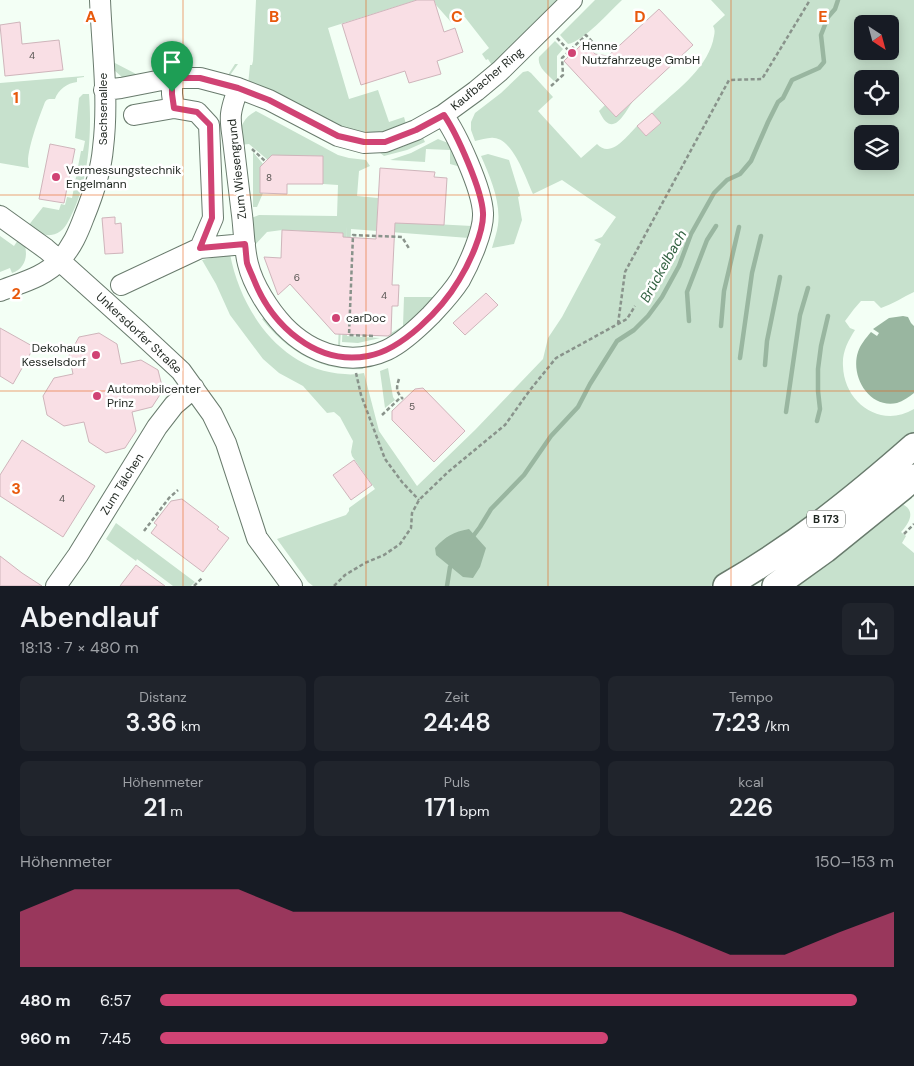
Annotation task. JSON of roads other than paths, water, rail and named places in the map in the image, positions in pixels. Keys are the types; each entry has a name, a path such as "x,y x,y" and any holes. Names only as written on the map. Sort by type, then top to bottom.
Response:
{"main road":[{"name":"B 173","path":"726,586 808,534 871,484 914,446"},
{"name":"B 173","path":"775,586 825,550 914,477"}],"street":[{"name":"Sachsenallee","path":"0,291 45,272 60,261 74,241 92,196 103,148 105,113 100,0"},
{"name":"Kaufbacher Ring","path":"104,90 172,78 200,78 238,88 269,100 338,136 364,142 385,142 416,130 444,115 500,71 572,0"},
{"path":"172,78 174,108"},
{"name":"Zum Wiesengrund","path":"238,88 231,115 248,264 259,292 274,316 292,335 309,346 331,355 348,358 368,356 388,350 417,330 452,293 466,270 479,237 483,213 479,193 471,171 452,126 444,115"},
{"path":"134,115 174,108 197,112 210,125 212,218 200,248"},
{"name":"Unkersdorfer Straße","path":"0,216 46,249 181,371 212,414 226,443 257,538 292,586"},
{"path":"121,285 200,248 245,244"},
{"name":"Zum Tälchen","path":"56,586 78,556 157,427 174,405 194,388"}],"waterway":[{"name":"Brückelbach","path":"471,539 491,509 524,475 551,436 578,407 617,341 634,330 648,316 662,297 679,266 691,234 714,193 727,180 740,174 751,161 778,102 783,98 792,80 819,68 824,62 821,35 828,17 835,9 838,0"},
{"path":"689,321 687,292 707,240 716,226"},
{"path":"721,326 724,291 739,227"},
{"path":"740,358 752,273 761,236"},
{"path":"765,365 767,341 780,277"},
{"path":"786,412 800,315 808,288"},
{"path":"817,421 820,409 818,369 828,316"},
{"name":"Brückelbach","path":"447,586 450,567 453,564"}],"place":[{"name":"Henne Nutzfahrzeuge GmbH","path":"572,53"},
{"name":"Vermessungstechnik Engelmann","path":"56,177"},
{"name":"carDoc","path":"336,318"},
{"name":"Dekohaus Kesselsdorf","path":"96,355"},
{"name":"Automobilcenter Prinz","path":"97,396"}]}
